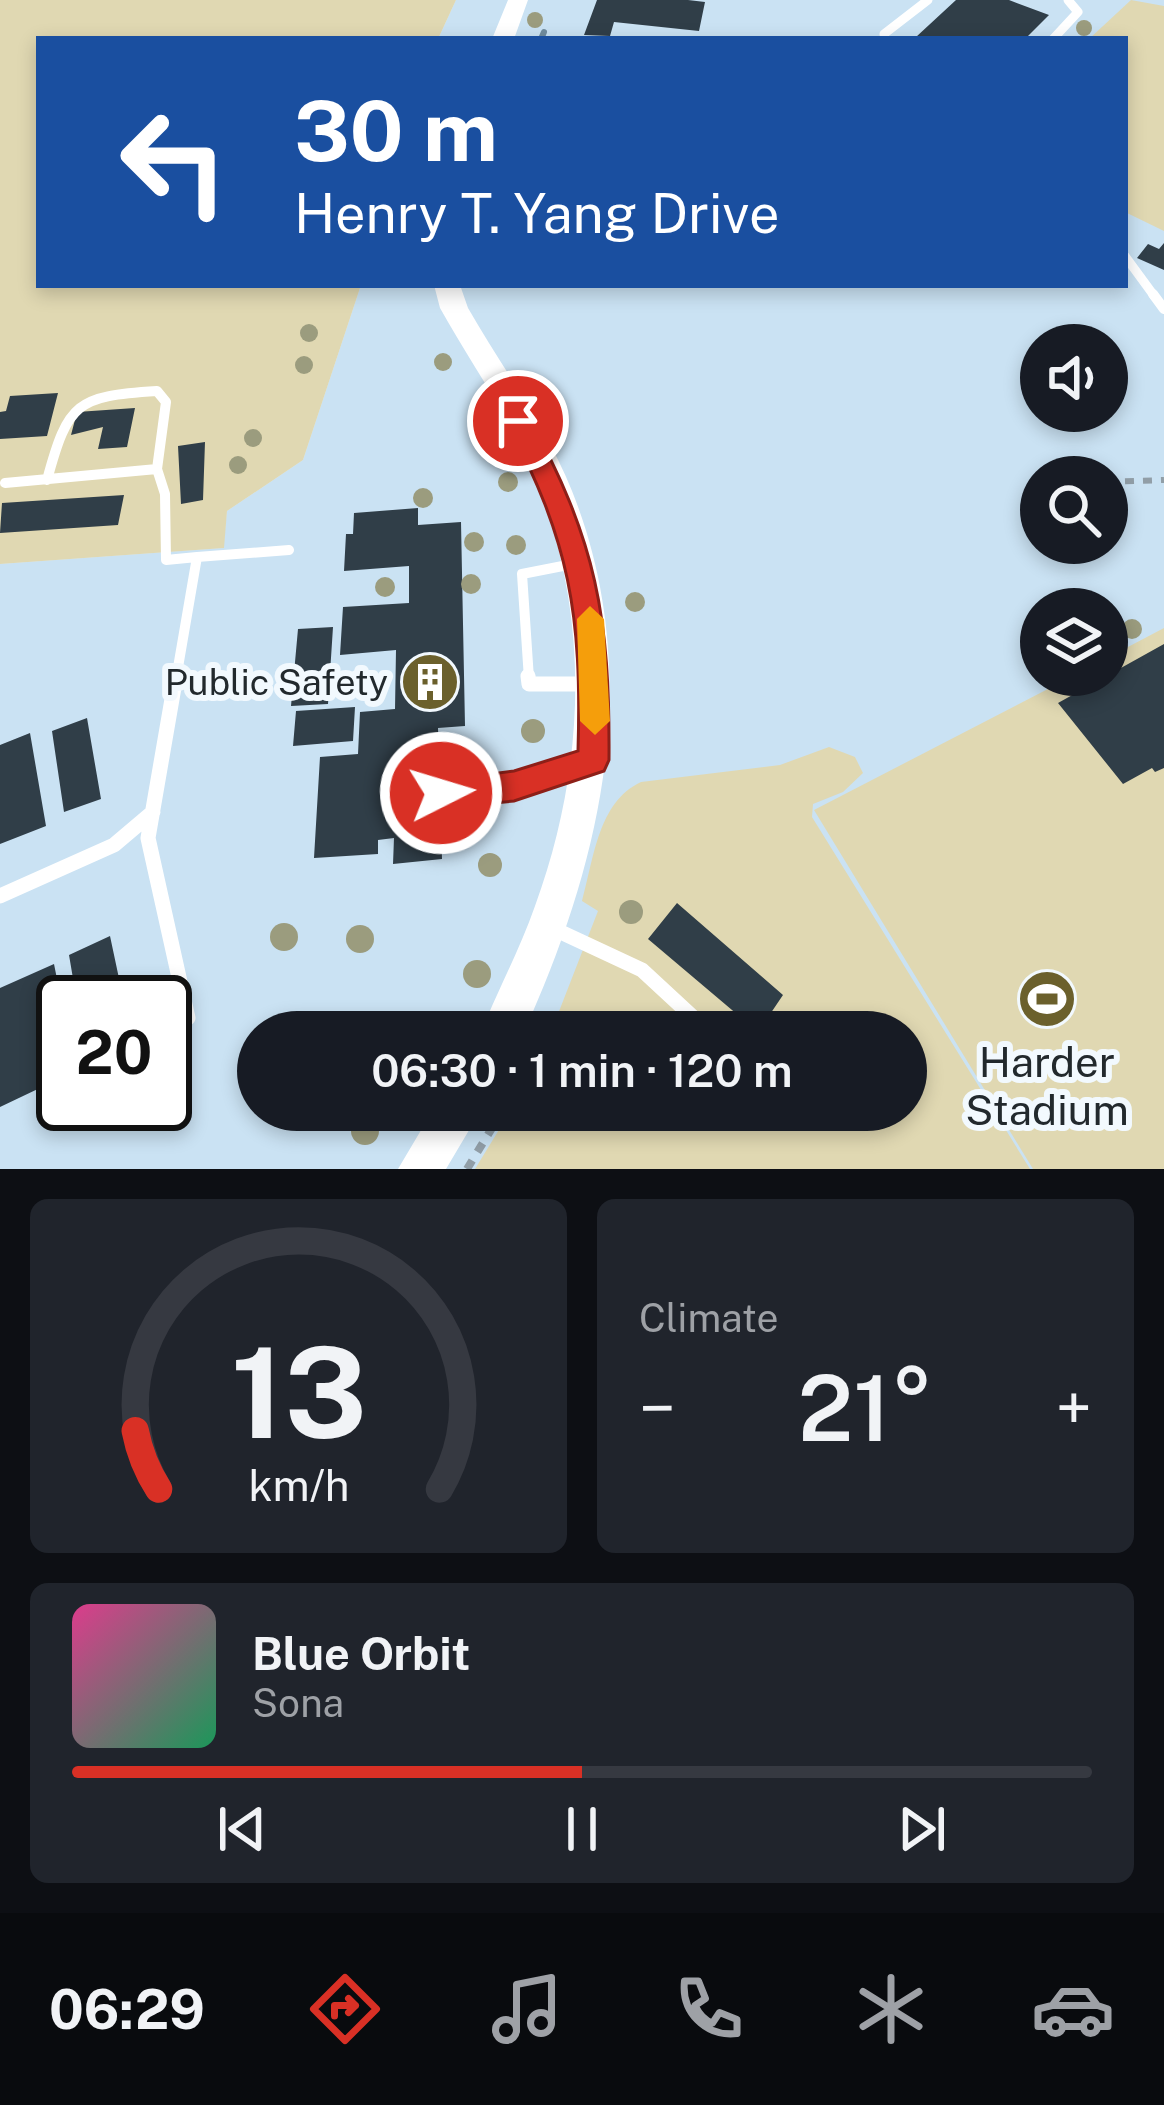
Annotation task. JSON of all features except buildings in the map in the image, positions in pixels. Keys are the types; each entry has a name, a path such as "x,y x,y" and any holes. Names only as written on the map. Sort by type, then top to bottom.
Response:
{"street":[{"path":"503,36 518,0"},
{"path":"448,288 454,308 556,491 581,562 595,683 593,760 550,927 512,1011"},
{"path":"419,1169 445,1131"}],"lane":[{"path":"884,36 928,0"},
{"path":"1056,36 1078,12 1068,0"},
{"path":"1128,260 1164,309"},
{"path":"47,480 64,415 86,396 157,391 166,402 157,470 165,494 166,560 290,550"},
{"path":"5,483 157,470"},
{"path":"178,975 148,838 197,556"},
{"path":"581,562 522,574 529,684 595,683"},
{"path":"441,793 514,786 593,760"},
{"path":"0,896 114,845 154,811"},
{"path":"550,927 642,970 686,1011"}],"path":[{"path":"1128,481 1164,480"},
{"path":"467,1169 490,1131"}],"shaded area":[{"path":"0,0 456,0 439,36 36,36 36,288 360,288 303,460 227,511 224,548 0,564"},
{"path":"456,0 1164,0 1164,1169 0,1169 0,564 223,548 227,511 303,460 360,288 1128,288 1128,36 439,36"},
{"path":"1131,0 1164,6 1164,231 1128,213 1128,36 1092,36"},
{"name":"Harder Stadium","path":"1164,628 1164,1169 1033,1169 814,810 1034,696 1128,696 1128,647"},
{"path":"829,747 855,757 863,773 843,792 813,804 812,817 1030,1169 475,1169 498,1131 927,1131 927,1011 559,1011 598,911 582,901 600,833 615,803 641,782 780,765"}],"waterway":[{"path":"542,36 544,32"}],"slow traffic":[{"path":"590,619 595,721"}],"place":[{"name":"Public Safety","path":"430,682"},
{"name":"Harder Stadium","path":"1047,999"}],"route":[{"path":"441,793 514,786 593,760 595,683 590,608 581,562 556,491 518,421"}]}
